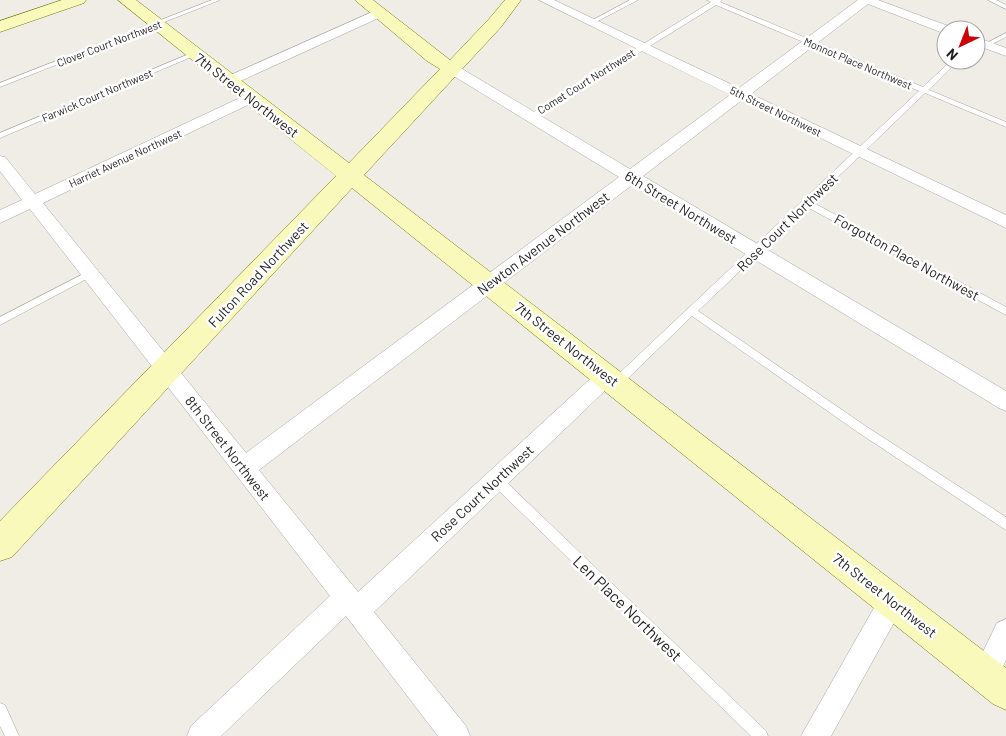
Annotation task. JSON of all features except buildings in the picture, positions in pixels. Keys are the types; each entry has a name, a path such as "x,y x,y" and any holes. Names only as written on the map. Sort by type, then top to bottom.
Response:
{"street":[{"path":"0,27 78,0"},
{"name":"7th Street Northwest","path":"126,0 612,379 1006,691"},
{"name":"6th Street Northwest","path":"363,0 433,57 452,69 1006,402"},
{"name":"Fulton Road Northwest","path":"0,545 496,23 513,0"},
{"name":"5th Street Northwest","path":"545,0 1006,222"},
{"path":"866,0 936,26"},
{"name":"Newton Avenue Northwest","path":"244,468 866,0"},
{"path":"229,80 379,13"},
{"path":"986,45 1006,52"},
{"name":"Harriet Avenue Northwest","path":"0,217 251,98"},
{"name":"8th Street Northwest","path":"0,161 91,273 456,736"},
{"name":"Rose Court Northwest","path":"201,736 612,379"},
{"path":"815,736 892,601"},
{"path":"985,674 1006,632"}],"lane":[{"name":"Clover Court Northwest","path":"0,85 217,0"},
{"path":"592,22 634,0"},
{"path":"991,0 1006,7"},
{"name":"Monnot Place Northwest","path":"715,1 1006,125"},
{"name":"Comet Court Northwest","path":"531,116 715,1"},
{"path":"986,41 1006,35"},
{"name":"Farwick Court Northwest","path":"0,136 194,54"},
{"name":"Rose Court Northwest","path":"612,379 692,311 945,70"},
{"name":"Forgotton Place Northwest","path":"807,203 1006,311"},
{"path":"0,321 91,273"},
{"path":"692,311 863,430 1006,524"},
{"name":"Len Place Northwest","path":"496,480 761,736"},
{"path":"0,710 12,736"}]}
